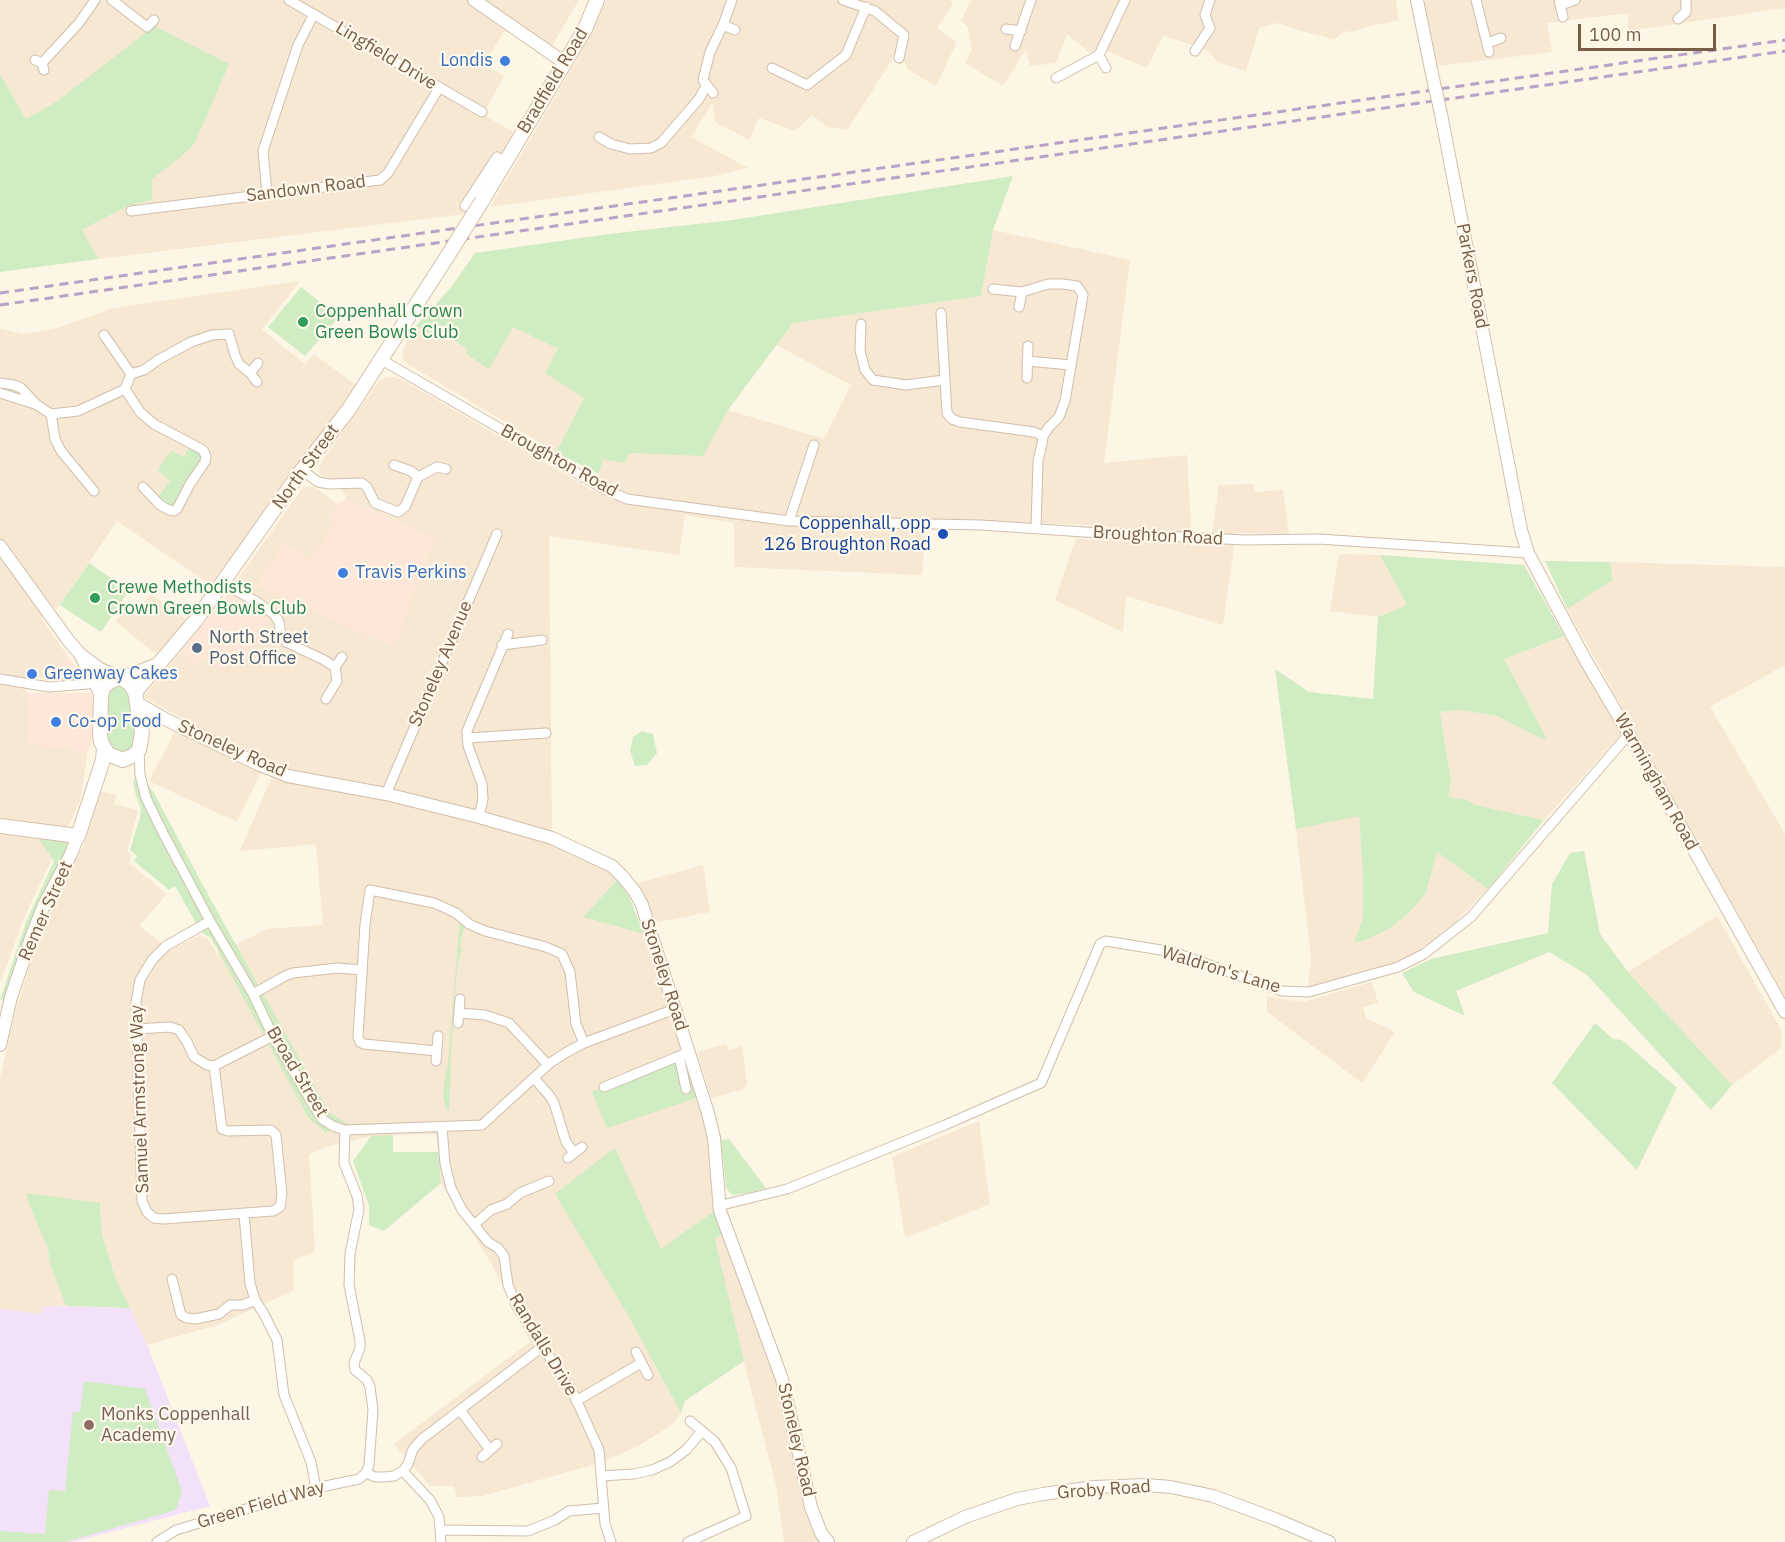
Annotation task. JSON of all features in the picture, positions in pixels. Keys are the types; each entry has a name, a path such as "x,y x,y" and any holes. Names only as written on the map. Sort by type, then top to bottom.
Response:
{"main road":[{"name":"Bradfield Road","path":"446,260 585,29 597,0"},
{"name":"North Street","path":"136,697 155,666 196,620 302,470 349,409 446,260"},
{"name":"North Street","path":"120,677 133,675 155,666"},
{"path":"96,778 106,767 134,755 138,750 142,733 136,697 130,684 120,677 104,686 101,695 100,734 108,754 121,759"},
{"name":"Remer Street","path":"78,837 103,760 104,748"},
{"path":"0,826 78,837"}],"street":[{"path":"41,64 79,23 95,0"},
{"path":"112,0 151,24 141,35"},
{"name":"Lingfield Drive","path":"289,0 482,112"},
{"path":"474,0 565,63"},
{"path":"599,137 611,144 630,149 651,148 661,143 709,90 702,80 710,52 732,0"},
{"path":"843,0 875,11 904,35 899,58"},
{"path":"1015,46 1031,0"},
{"path":"1056,78 1099,55 1125,0"},
{"path":"1196,51 1213,31 1204,15 1210,0"},
{"name":"Parkers Road","path":"1417,0 1521,530 1528,553"},
{"path":"1476,0 1489,47 1501,38"},
{"path":"1563,17 1560,2 1575,0"},
{"path":"1678,19 1686,12 1686,0"},
{"path":"772,68 810,89 846,55 866,7"},
{"path":"267,193 263,151 298,45 314,14"},
{"path":"723,25 735,30"},
{"path":"1006,29 1021,31"},
{"path":"1099,55 1106,68"},
{"name":"Sandown Road","path":"131,211 158,203 380,180 388,173 439,88"},
{"name":"Bradfield Road","path":"465,206 497,157 505,161"},
{"path":"993,289 1022,292 1048,284 1063,284 1077,286 1083,295 1065,401 1059,417 1043,436 1038,461 1036,528"},
{"path":"1019,307 1022,292"},
{"path":"941,313 946,413 952,419 960,422 1034,432 1043,436"},
{"path":"861,324 860,350 866,370 873,380 906,385 944,380"},
{"path":"131,374 144,370 191,342 212,335 234,332 235,355 239,364 257,382"},
{"path":"104,335 131,374"},
{"path":"1026,378 1028,346"},
{"name":"Broughton Road","path":"382,360 606,490 627,499 789,521 981,525 1245,540 1319,539 1528,553"},
{"path":"1027,361 1071,365"},
{"path":"250,373 258,363"},
{"path":"0,383 14,384 21,388 37,405 51,414 78,411 125,389 131,374"},
{"path":"125,389 140,412 153,424 203,450 206,456 205,462 174,511 160,505 143,487"},
{"path":"0,393 37,405"},
{"path":"51,414 55,439 61,451 94,491"},
{"path":"789,521 814,445"},
{"path":"394,465 411,471 418,477"},
{"path":"302,470 318,482 362,483 367,487 375,503 398,512 405,507 418,477 437,466 446,469"},
{"name":"Stoneley Avenue","path":"386,794 497,534"},
{"path":"0,546 80,654 101,695"},
{"name":"Warmingham Road","path":"1528,553 1586,661 1785,1012"},
{"path":"222,583 257,602 274,615 279,622 281,636 285,642 336,667"},
{"path":"479,817 483,799 482,784 467,738 467,731 508,634"},
{"path":"502,645 542,640"},
{"path":"80,654 100,669 120,677"},
{"path":"326,699 337,681 336,667 342,657"},
{"path":"0,679 49,687 87,684 94,681"},
{"name":"Stoneley Road","path":"136,697 167,720 288,776 386,794 552,838 612,866 623,877 642,905 675,1009 684,1054 708,1113 714,1138 718,1206 782,1379 811,1507 821,1533 828,1542"},
{"name":"Stoneley Road","path":"142,733 153,723 167,720"},
{"path":"467,738 546,733"},
{"name":"Waldron's Lane","path":"718,1206 787,1189 1041,1083 1100,944 1106,941 1173,952 1282,991 1309,992 1398,967 1424,954 1471,917 1629,734"},
{"name":"Broad Street","path":"138,750 140,775 146,798 210,921 253,994 273,1036 322,1119 333,1126 345,1130 482,1125 548,1065 567,1052 584,1043 675,1009"},
{"name":"Broad Street","path":"121,759 131,765 140,775"},
{"name":"Remer Street","path":"0,1045 11,997 31,938 44,905 78,837"},
{"path":"437,1051 360,1042 358,1037 365,924 370,890 434,903 456,913 469,924 485,931 546,947 562,954 570,972 576,1024 584,1043"},
{"name":"Samuel Armstrong Way","path":"210,921 166,946 152,960 140,980 136,1002 142,1201 147,1212 154,1218 244,1214"},
{"path":"253,994 293,973 338,968 362,970"},
{"path":"460,999 459,1018 485,1016 509,1023 548,1065"},
{"path":"137,1029 170,1026 179,1030 194,1057 207,1065 214,1066 273,1036"},
{"path":"436,1061 438,1036"},
{"path":"604,1087 684,1054 686,1089"},
{"path":"214,1066 222,1129 228,1131 263,1129 271,1130 276,1135 282,1194 280,1207 273,1211 244,1214 250,1284 255,1300 277,1340 284,1395 311,1462 316,1488"},
{"path":"534,1078 554,1103 566,1142 574,1153"},
{"name":"Randalls Drive","path":"442,1127 445,1164 451,1188 462,1210 488,1242 498,1248 504,1256 508,1285 516,1305 576,1401 599,1450 605,1524 611,1542"},
{"path":"345,1130 344,1163 357,1196 359,1209 350,1254 348,1285 360,1341 354,1363 355,1370 367,1380 370,1387 373,1410 369,1465 366,1473 375,1477 384,1477 394,1476 403,1471 413,1449 422,1438 542,1347"},
{"path":"474,1225 491,1210 507,1204 520,1193 545,1183 547,1195"},
{"path":"172,1279 181,1315 187,1318 195,1319 219,1314 230,1305 243,1305 255,1300"},
{"path":"636,1352 648,1375"},
{"path":"576,1401 641,1363"},
{"path":"460,1410 490,1450"},
{"path":"688,1542 746,1516 731,1468 715,1442 690,1421"},
{"path":"601,1476 634,1474 652,1470 670,1462 686,1450 702,1431"},
{"path":"403,1471 430,1500 439,1516 441,1542"},
{"name":"Green Field Way","path":"161,1541 176,1530 316,1488 359,1479 366,1473"},
{"name":"Groby Road","path":"913,1542 965,1517 1017,1499 1095,1487 1145,1485 1171,1487 1213,1496 1329,1542"},
{"path":"440,1530 528,1531 569,1511 603,1508"},
{"path":"521,1542 522,1531"}],"shaded area":[{"path":"0,0 579,0 546,56 505,30 484,64 504,76 483,115 514,132 465,214 98,259 81,231 128,206 152,200 151,179 183,155 59,100 26,119 0,74"},
{"path":"606,0 950,0 953,4 937,28 957,42 936,86 907,69 904,61 894,57 847,130 828,127 812,115 795,131 759,118 749,140 715,122 713,102 691,137 748,168 715,176 490,207 581,53"},
{"path":"972,0 1396,0 1399,20 1344,32 1334,39 1277,23 1259,28 1246,71 1218,62 1208,51 1163,35 1147,68 1100,48 1090,53 1067,34 1056,63 1030,66 1026,49 1003,86 965,63 972,50 968,27 961,20"},
{"path":"1424,0 1785,0 1785,8 1628,31 1628,13 1547,23 1552,52 1437,66"},
{"path":"993,230 1130,260 1104,463 1187,455 1192,545 1210,547 1219,485 1253,484 1255,492 1283,490 1289,534 1236,533 1223,625 1126,596 1123,632 1055,600 1076,538 1091,540 1093,525 926,519 922,575 734,567 734,523 685,515 679,555 549,536 552,830 550,844 601,865 618,879 583,917 644,934 681,1048 689,1052 592,1092 699,1097 708,1138 714,1211 661,1250 629,1317 681,1413 673,1424 640,1445 600,1463 482,1496 457,1497 454,1486 430,1486 394,1444 530,1342 491,1263 441,1183 436,1134 371,1136 325,1147 309,1154 315,1251 293,1261 294,1290 220,1324 147,1345 116,1280 102,1235 100,1204 32,1212 47,1246 51,1266 66,1306 43,1306 42,1314 0,1309 0,1078 17,1006 40,932 83,847 98,791 117,795 114,804 138,810 127,852 132,855 129,863 167,894 139,926 171,950 199,935 208,939 217,954 267,929 323,925 316,844 240,851 277,765 267,761 237,822 149,781 182,718 143,697 181,652 197,665 204,658 230,661 234,658 242,661 269,619 250,606 227,595 303,487 314,487 337,504 329,519 336,523 312,559 255,586 435,539 347,499 342,490 323,478 319,472 318,467 378,382 384,378 396,377 595,492 603,459 628,453 703,455 728,410 824,439 851,385 776,345 793,323 981,296"},
{"path":"300,281 262,330 305,364 314,354 356,385 211,585 117,521 60,605 41,618 69,658 48,673 53,681 25,675 30,716 28,743 88,751 80,802 25,915 0,984 0,329 24,334 58,328 113,308"},
{"path":"416,326 438,339 443,334 468,349 465,353 513,327 558,349 546,373 584,398 556,452 409,365 403,359 403,349"},
{"name":"Travis Perkins","path":"347,499 435,539 394,647 255,586 285,543 312,559 335,523 329,520 337,504"},
{"path":"1339,554 1380,555 1407,605 1378,617 1330,611"},
{"path":"1610,562 1785,567 1785,665 1710,707 1785,834 1785,997 1567,609 1613,580"},
{"path":"151,594 186,619 168,643 156,654 116,622 128,610 133,615"},
{"path":"227,595 250,606 269,619 242,661 234,658 222,671 204,658 197,665 181,652"},
{"path":"1564,636 1621,734 1544,820 1448,797 1451,781 1440,712 1460,710 1497,716 1544,740 1546,737 1504,659"},
{"path":"69,658 82,676 76,681 53,681 47,673"},
{"path":"27,693 92,693 94,736 88,751 28,744 30,716"},
{"path":"1359,815 1363,917 1354,943 1367,940 1390,928 1408,914 1426,893 1437,852 1488,889 1456,921 1413,955 1394,963 1308,987 1311,957 1296,829"},
{"path":"703,865 710,912 653,923 634,884"},
{"path":"1717,916 1781,1029 1782,1037 1780,1049 1732,1085 1628,972"},
{"path":"1372,982 1378,1003 1363,1007 1366,1018 1395,1032 1362,1083 1267,1012 1267,997 1303,1002"},
{"path":"726,1044 729,1051 742,1046 747,1084 744,1089 711,1098 697,1052"},
{"path":"979,1121 990,1204 905,1238 892,1157"},
{"path":"722,1235 774,1369 822,1542 784,1542 776,1485 725,1290 715,1238"},
{"name":"Monks Coppenhall Academy","path":"43,1306 130,1308 147,1345 210,1506 72,1542 0,1542 0,1309 41,1314"}],"green space":[{"path":"154,26 229,64 195,143 152,179 152,200 128,206 82,230 98,259 0,272 0,74 26,119 59,100"},
{"path":"1013,176 993,230 981,296 793,323 728,410 703,456 629,453 625,463 603,459 599,474 556,452 584,398 545,373 558,349 513,327 489,369 465,353 468,349 444,334 438,339 416,326 452,286 475,253 732,220"},
{"name":"Coppenhall Crown Green Bowls Club","path":"301,287 339,317 305,356 268,327"},
{"path":"196,446 206,456 177,509 160,505 159,496 170,481 158,470 172,451 184,457 188,449"},
{"path":"1380,555 1524,565 1564,636 1504,659 1546,737 1544,740 1497,716 1460,710 1440,712 1451,781 1448,797 1544,820 1488,889 1437,852 1426,893 1408,914 1390,928 1367,940 1354,943 1363,917 1359,816 1296,829 1275,669 1309,692 1373,699 1378,617 1407,605"},
{"path":"1545,561 1610,562 1613,580 1567,609"},
{"name":"Crewe Methodists Crown Green Bowls Club","path":"89,563 129,590 101,632 60,605"},
{"path":"127,681 142,733 134,755 108,754 101,695 104,686"},
{"path":"642,731 653,734 657,753 647,765 635,766 630,751 633,737"},
{"path":"140,775 154,793 329,1112 347,1124 435,1122 434,1127 333,1126 326,1133 308,1117 211,938 196,929 196,923 175,886 169,890 134,861 137,856 130,850 141,809 133,781"},
{"path":"41,831 78,836 11,997 0,1000 26,922 54,861 39,839"},
{"path":"1584,851 1600,934 1628,972 1732,1085 1711,1110 1587,975 1549,952 1456,991 1465,1016 1414,992 1402,973 1431,959 1548,933 1552,884 1570,853"},
{"path":"618,879 630,899 644,934 583,917"},
{"path":"460,917 466,921 457,968 449,1110 446,1110 443,1096 448,1063"},
{"path":"1595,1023 1613,1039 1622,1040 1677,1088 1637,1170 1552,1083"},
{"path":"689,1052 699,1097 607,1128 592,1092"},
{"path":"393,1135 393,1152 438,1152 441,1183 384,1231 369,1225 369,1206 353,1161 371,1136"},
{"path":"729,1139 766,1188 732,1195 726,1188 721,1140"},
{"path":"615,1148 661,1249 714,1211 722,1235 715,1238 716,1244 744,1361 685,1401 681,1413 629,1317 555,1194"},
{"path":"26,1193 100,1203 102,1235 116,1280 130,1308 66,1306 51,1266 47,1246"},
{"path":"84,1381 145,1389 182,1491 176,1510 65,1542 0,1542 0,1531 45,1534 49,1490 65,1491 73,1412 80,1412"}],"railway":[{"path":"0,293 1785,40"},
{"path":"0,305 1785,51"}],"place":[{"name":"Londis","path":"505,61"},
{"name":"Coppenhall Crown Green Bowls Club","path":"303,322"},
{"name":"Coppenhall, opp 126 Broughton Road","path":"943,534"},
{"name":"Travis Perkins","path":"343,573"},
{"name":"Crewe Methodists Crown Green Bowls Club","path":"95,598"},
{"name":"North Street Post Office","path":"197,648"},
{"name":"Greenway Cakes","path":"32,674"},
{"name":"Co-op Food","path":"56,722"},
{"name":"Monks Coppenhall Academy","path":"89,1425"}]}
